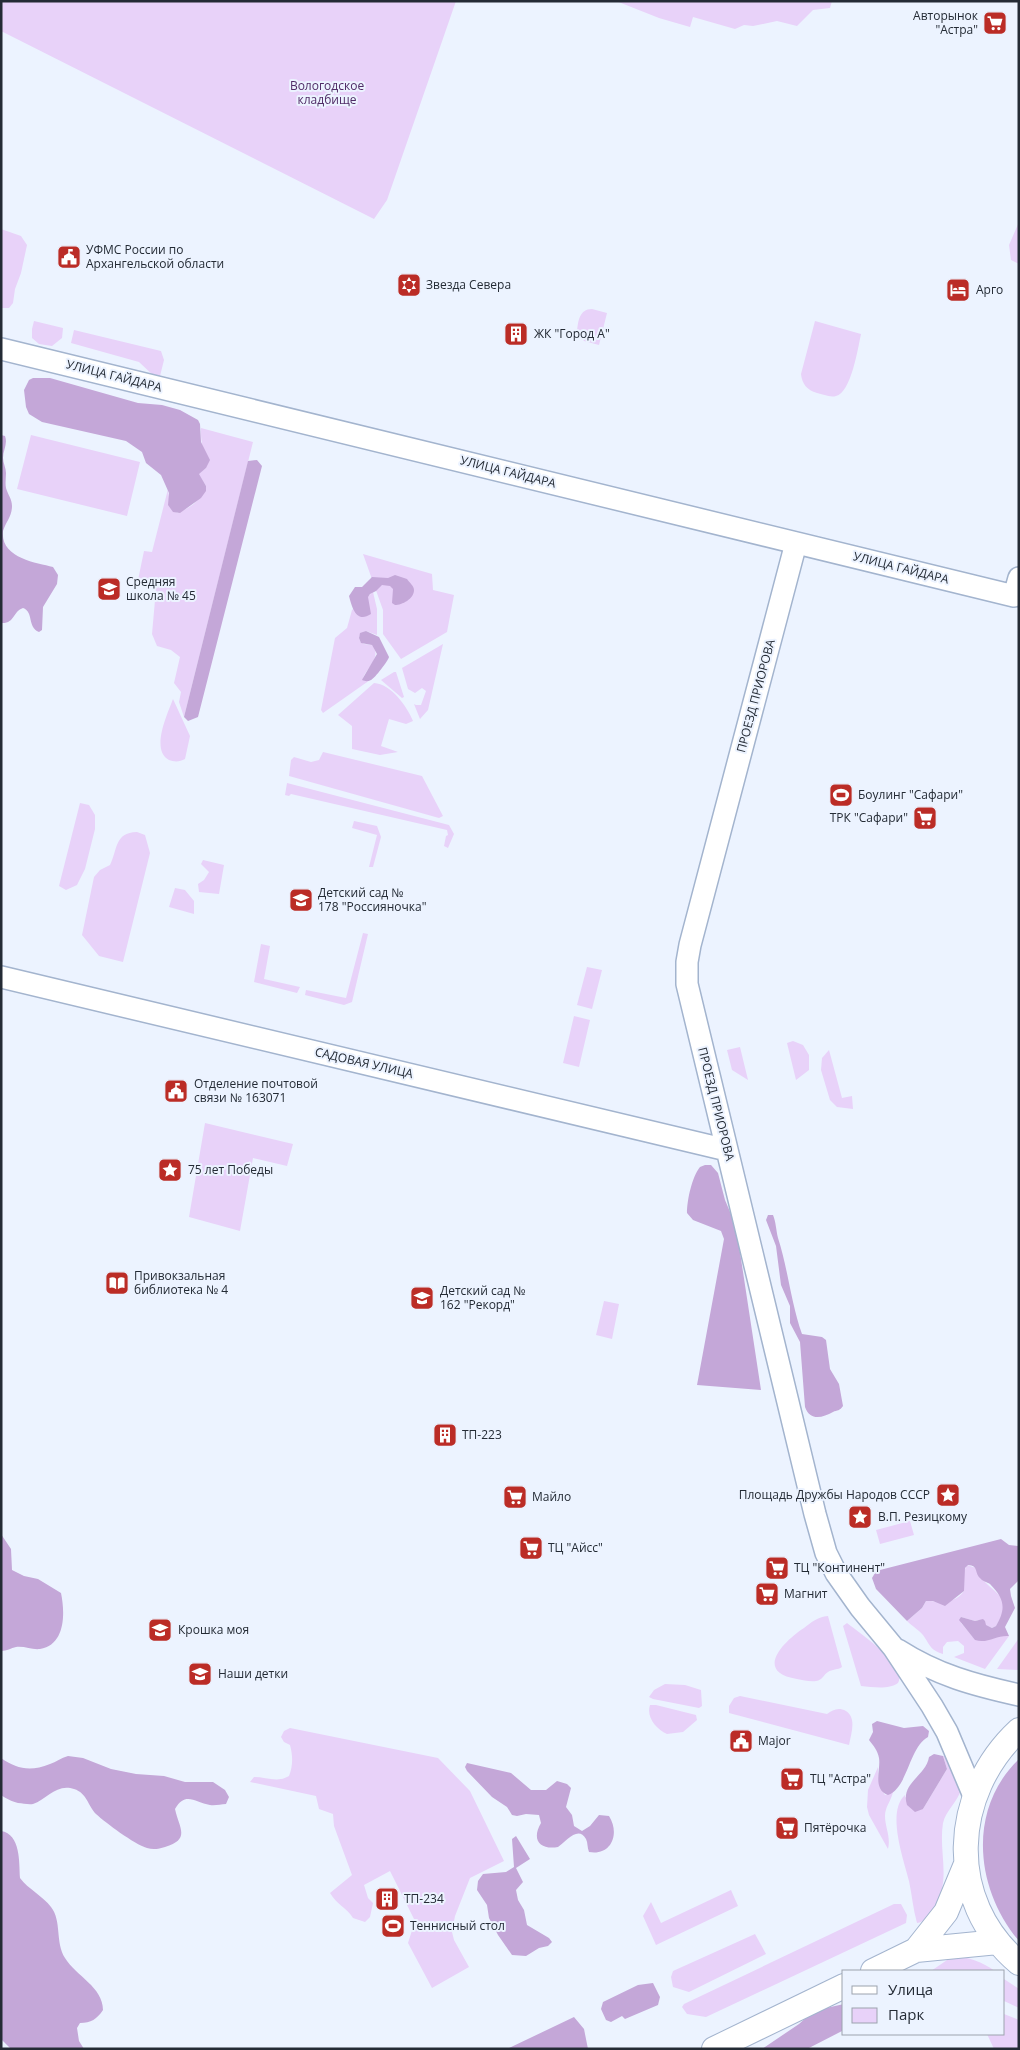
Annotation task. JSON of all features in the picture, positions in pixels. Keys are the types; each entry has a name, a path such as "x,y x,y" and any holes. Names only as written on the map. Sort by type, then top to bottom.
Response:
{"main road":[{"path":"1019,1730 994,1757 985,1772 974,1796 968,1818 965,1841 966,1864 974,1897 988,1928 998,1942 1019,1963"},
{"path":"916,1950 950,1905 966,1864"},
{"path":"875,1970 916,1950 998,1942"},
{"path":"714,2049 842,1987"}],"street":[{"name":"УЛИЦА ГАЙДАРА","path":"1,349 796,543 1016,587"},
{"name":"ПРОЕЗД ПРИОРОВА","path":"796,543 687,962 687,984 826,1553 836,1573 860,1607 893,1647"},
{"name":"САДОВАЯ УЛИЦА","path":"1,977 727,1150"},
{"path":"893,1647 920,1664 946,1676 977,1686 1019,1695"},
{"path":"893,1647 947,1732 974,1796"}],"green space":[{"name":"Вологодское кладбище","path":"1,1 456,1 387,200 374,219 1,31"},
{"path":"616,1 832,1 830,8 813,10 797,26 777,21 753,26 744,25 735,29 693,17 690,27 659,18"},
{"path":"1019,222 1019,264 1011,260 1009,245"},
{"path":"1,229 21,236 27,245 13,303 9,308 1,308"},
{"path":"592,309 607,313 599,345 584,341 577,332 582,314 584,311"},
{"path":"34,321 63,328 62,338 52,346 39,344 32,338"},
{"path":"815,321 861,334 850,379 846,387 836,396 829,396 810,390 804,384 802,378 801,374"},
{"path":"74,330 161,351 164,360 160,376 155,377 139,362 71,343"},
{"path":"201,428 253,442 184,717 179,702 181,692 174,683 180,657 171,650 157,646 152,634 156,589 147,587 138,580 144,551 152,552 168,489 169,498 177,513 194,503 201,496 206,486 198,474 206,468"},
{"path":"31,435 140,462 127,516 17,489"},
{"path":"363,554 432,574 433,590 454,595 447,632 401,659 383,634 383,610"},
{"path":"373,592 377,609 377,635 366,631 359,636 360,641 364,644 372,645 375,649 375,658 363,678 367,681 370,680 323,713 321,710 335,638 347,628 352,610"},
{"path":"443,644 428,710 420,719 414,704 421,705 426,691 422,688 415,693 408,689 402,668"},
{"path":"396,672 404,697 402,698 381,680"},
{"path":"374,683 386,687 398,697 413,721 406,724 389,719 381,746 398,752 380,755 352,749 352,726 338,715"},
{"path":"173,699 190,736 185,759 181,761 169,760 161,748 162,731"},
{"path":"323,752 422,776 443,816 439,818 289,776 291,760 294,757 311,762 319,760"},
{"path":"287,783 449,825 454,834 448,848 444,846 446,836 448,835 447,830 291,794 289,796 285,795"},
{"path":"80,803 89,805 95,815 95,829 85,869 77,885 66,890 59,886"},
{"path":"354,821 377,826 381,837 373,867 369,867 377,835 352,828"},
{"path":"137,832 145,835 150,853 123,962 99,956 82,935 94,877 100,870 110,865 120,839 124,835"},
{"path":"203,860 224,865 219,894 199,892 198,884 204,880 209,872 201,864"},
{"path":"175,888 185,890 194,901 194,914 169,907"},
{"path":"363,933 368,934 352,1002 344,1005 305,995 306,990 346,998"},
{"path":"261,944 270,946 264,979 300,987 297,993 254,982"},
{"path":"587,967 602,970 592,1009 577,1005"},
{"path":"574,1016 590,1020 579,1067 563,1063"},
{"path":"793,1041 803,1045 809,1055 809,1070 796,1080 787,1043"},
{"path":"740,1047 748,1080 732,1070 727,1050"},
{"path":"829,1050 842,1098 852,1096 853,1109 837,1107 830,1100 821,1070 822,1058"},
{"path":"205,1123 293,1144 287,1166 253,1158 240,1231 189,1217"},
{"path":"604,1301 619,1304 612,1339 596,1335"},
{"path":"910,1521 914,1535 880,1544 876,1530"},
{"path":"967,1565 976,1568 985,1582 1002,1599 1004,1606 996,1626 992,1628 985,1625 985,1621 975,1621 961,1617 961,1623 973,1637 992,1638 998,1635 1009,1636 985,1669 954,1657 964,1653 964,1646 958,1641 947,1642 943,1647 943,1654 934,1650 922,1634 907,1621 922,1608 926,1601 947,1601 960,1595 964,1591 964,1571"},
{"path":"828,1616 842,1667 826,1673 820,1680 814,1681 797,1679 784,1675 777,1670 776,1656 788,1640 815,1620"},
{"path":"847,1623 890,1659 899,1676 898,1683 885,1687 861,1686 843,1626"},
{"path":"1019,1638 1019,1670 997,1669"},
{"path":"665,1684 685,1685 701,1690 702,1706 699,1708 649,1697 654,1690"},
{"path":"740,1696 827,1714 840,1709 846,1711 852,1722 849,1745 729,1713 729,1706 734,1698"},
{"path":"650,1705 696,1715 697,1720 683,1732 667,1734 653,1722 649,1714"},
{"path":"290,1728 438,1758 470,1791 504,1861 470,1878 455,1916 452,1932 454,1940 469,1967 432,1988 408,1943 415,1921 390,1871 364,1885 368,1898 373,1903 370,1917 365,1922 353,1918 330,1893 352,1875 334,1826 333,1814 319,1809 316,1796 250,1782 254,1777 281,1779 289,1776 292,1765 291,1749 290,1745 284,1742 281,1737 284,1731"},
{"path":"943,1756 946,1756 953,1776 961,1789 943,1823 944,1868 942,1889 932,1911 924,1920 917,1923 898,1836 897,1813 905,1795 905,1797 923,1809 947,1769"},
{"path":"878,1767 881,1789 885,1795 893,1792 885,1813 889,1840 888,1849 869,1815 867,1807 868,1790"},
{"path":"731,1890 738,1906 656,1945 643,1916 651,1902 661,1923"},
{"path":"894,1904 901,1904 907,1915 906,1923 706,2017 687,2014 682,2007 684,2004"},
{"path":"755,1934 766,1954 689,1992 673,1987 671,1977 673,1971"},
{"path":"953,1956 975,1960 993,1970 932,1970"},
{"path":"1005,1980 1019,1989 1019,2008 1005,2001"},
{"path":"1005,2014 1019,2020 1019,2049 994,2049 987,2035 1005,2035"}],"shaded area":[{"path":"33,378 50,378 138,403 162,405 180,410 198,420 201,442 210,460 206,468 199,474 206,486 206,491 201,498 180,513 173,512 168,505 169,493 161,475 146,463 142,452 126,441 42,422 29,414 26,407 24,390 29,380"},
{"path":"1,435 5,436 6,439 3,460 6,471 6,488 12,506 10,516 3,531 4,540 7,547 13,553 29,561 53,567 58,575 57,584 43,607 42,630 39,632 33,627 28,613 23,608 9,622 1,623"},
{"path":"257,460 262,466 198,717 188,721 184,717 248,461"},
{"path":"395,575 407,579 414,589 410,599 395,605 392,603 393,589 390,586 382,585 368,597 371,614 366,617 358,616 353,609 349,596 355,587 362,587 372,577 388,578"},
{"path":"366,631 379,637 389,657 375,676 367,681 362,680 377,654 372,645 361,643 360,633"},
{"path":"711,1165 718,1173 725,1200 736,1226 761,1390 697,1385 724,1239 721,1231 693,1220 687,1213 692,1183 700,1167"},
{"path":"768,1215 773,1215 774,1218 802,1334 822,1337 826,1340 830,1369 839,1384 843,1406 840,1410 825,1416 817,1417 810,1415 805,1407 800,1342 790,1323 790,1306 781,1285 776,1246 766,1220"},
{"path":"1,1534 11,1549 12,1570 24,1576 38,1579 61,1593 63,1609 62,1627 55,1641 49,1646 40,1649 16,1647 1,1651"},
{"path":"1001,1539 1009,1545 1019,1546 1019,1580 1010,1589 1015,1608 1005,1627 1009,1636 984,1641 975,1640 959,1620 961,1617 975,1621 983,1619 986,1625 992,1628 996,1626 1001,1614 1002,1604 999,1594 990,1584 978,1576 974,1567 968,1565 965,1568 964,1591 945,1606 933,1601 926,1601 922,1608 907,1621 876,1589 872,1578 880,1570"},
{"path":"877,1721 904,1728 923,1726 929,1731 928,1737 917,1749 900,1784 895,1791 888,1795 880,1788 878,1755 869,1740 873,1732 872,1724"},
{"path":"934,1754 943,1756 947,1769 923,1809 915,1812 907,1805 907,1791 927,1764 929,1757"},
{"path":"68,1756 83,1758 111,1769 136,1774 164,1776 185,1782 213,1782 225,1790 229,1797 226,1804 216,1805 191,1799 183,1800 175,1809 181,1836 173,1844 163,1848 149,1849 113,1828 93,1811 82,1793 74,1789 62,1788 33,1804 18,1803 1,1795 1,1758 18,1767 30,1769"},
{"path":"1019,1759 1019,1941 1004,1920 993,1898 986,1874 983,1849 985,1825 991,1801 1002,1779"},
{"path":"467,1763 511,1773 531,1790 546,1790 557,1781 567,1784 571,1788 566,1807 572,1815 574,1826 582,1831 590,1826 599,1815 609,1816 614,1829 612,1842 603,1850 589,1852 586,1839 583,1835 576,1834 558,1847 552,1848 542,1845 537,1839 541,1823 539,1815 512,1815 507,1807 492,1797 467,1771 465,1767"},
{"path":"1,1831 8,1833 16,1843 20,1878 51,1907 58,1925 60,1945 65,1958 94,1988 102,2002 103,2010 98,2016 91,2021 80,2023 77,2028 79,2041 84,2049 11,2049 1,2039"},
{"path":"516,1836 530,1859 516,1868 523,1882 516,1890 518,1900 524,1910 527,1925 549,1938 552,1942 548,1946 539,1948 526,1956 512,1955 498,1935 489,1918 487,1905 477,1890 478,1881 483,1874 506,1872 514,1867 512,1839"},
{"path":"653,1983 660,1997 658,2005 625,2019 622,2016 611,2022 606,2020 601,2009 603,2002 638,1985"},
{"path":"842,2004 842,2031 807,2049 762,2049 809,2015"},
{"path":"574,2017 584,2029 588,2049 507,2049"}],"place":[{"name":"Авторынок \"Астра\"","path":"995,23"},
{"name":"УФМС России по Архангельской области","path":"69,257"},
{"name":"Звезда Севера","path":"409,285"},
{"name":"Арго","path":"958,290"},
{"name":"ЖК \"Город А\"","path":"516,334"},
{"name":"Средняя школа № 45","path":"109,589"},
{"name":"Боулинг \"Сафари\"","path":"841,795"},
{"name":"ТРК \"Сафари\"","path":"925,818"},
{"name":"Детский сад № 178 \"Россияночка\"","path":"301,900"},
{"name":"Отделение почтовой связи № 163071","path":"176,1091"},
{"name":"75 лет Победы","path":"170,1170"},
{"name":"Привокзальная библиотека № 4","path":"117,1283"},
{"name":"Детский сад № 162 \"Рекорд\"","path":"422,1298"},
{"name":"ТП-223","path":"445,1435"},
{"name":"Площадь Дружбы Народов СССР","path":"948,1495"},
{"name":"Майло","path":"515,1497"},
{"name":"В.П. Резицкому","path":"860,1517"},
{"name":"ТЦ \"Айсс\"","path":"531,1548"},
{"name":"ТЦ \"Континент\"","path":"777,1568"},
{"name":"Магнит","path":"767,1594"},
{"name":"Крошка моя","path":"160,1630"},
{"name":"Наши детки","path":"200,1674"},
{"name":"Major","path":"741,1741"},
{"name":"ТЦ \"Астра\"","path":"792,1779"},
{"name":"Пятёрочка","path":"787,1828"},
{"name":"ТП-234","path":"387,1899"},
{"name":"Теннисный стол","path":"393,1926"}]}
